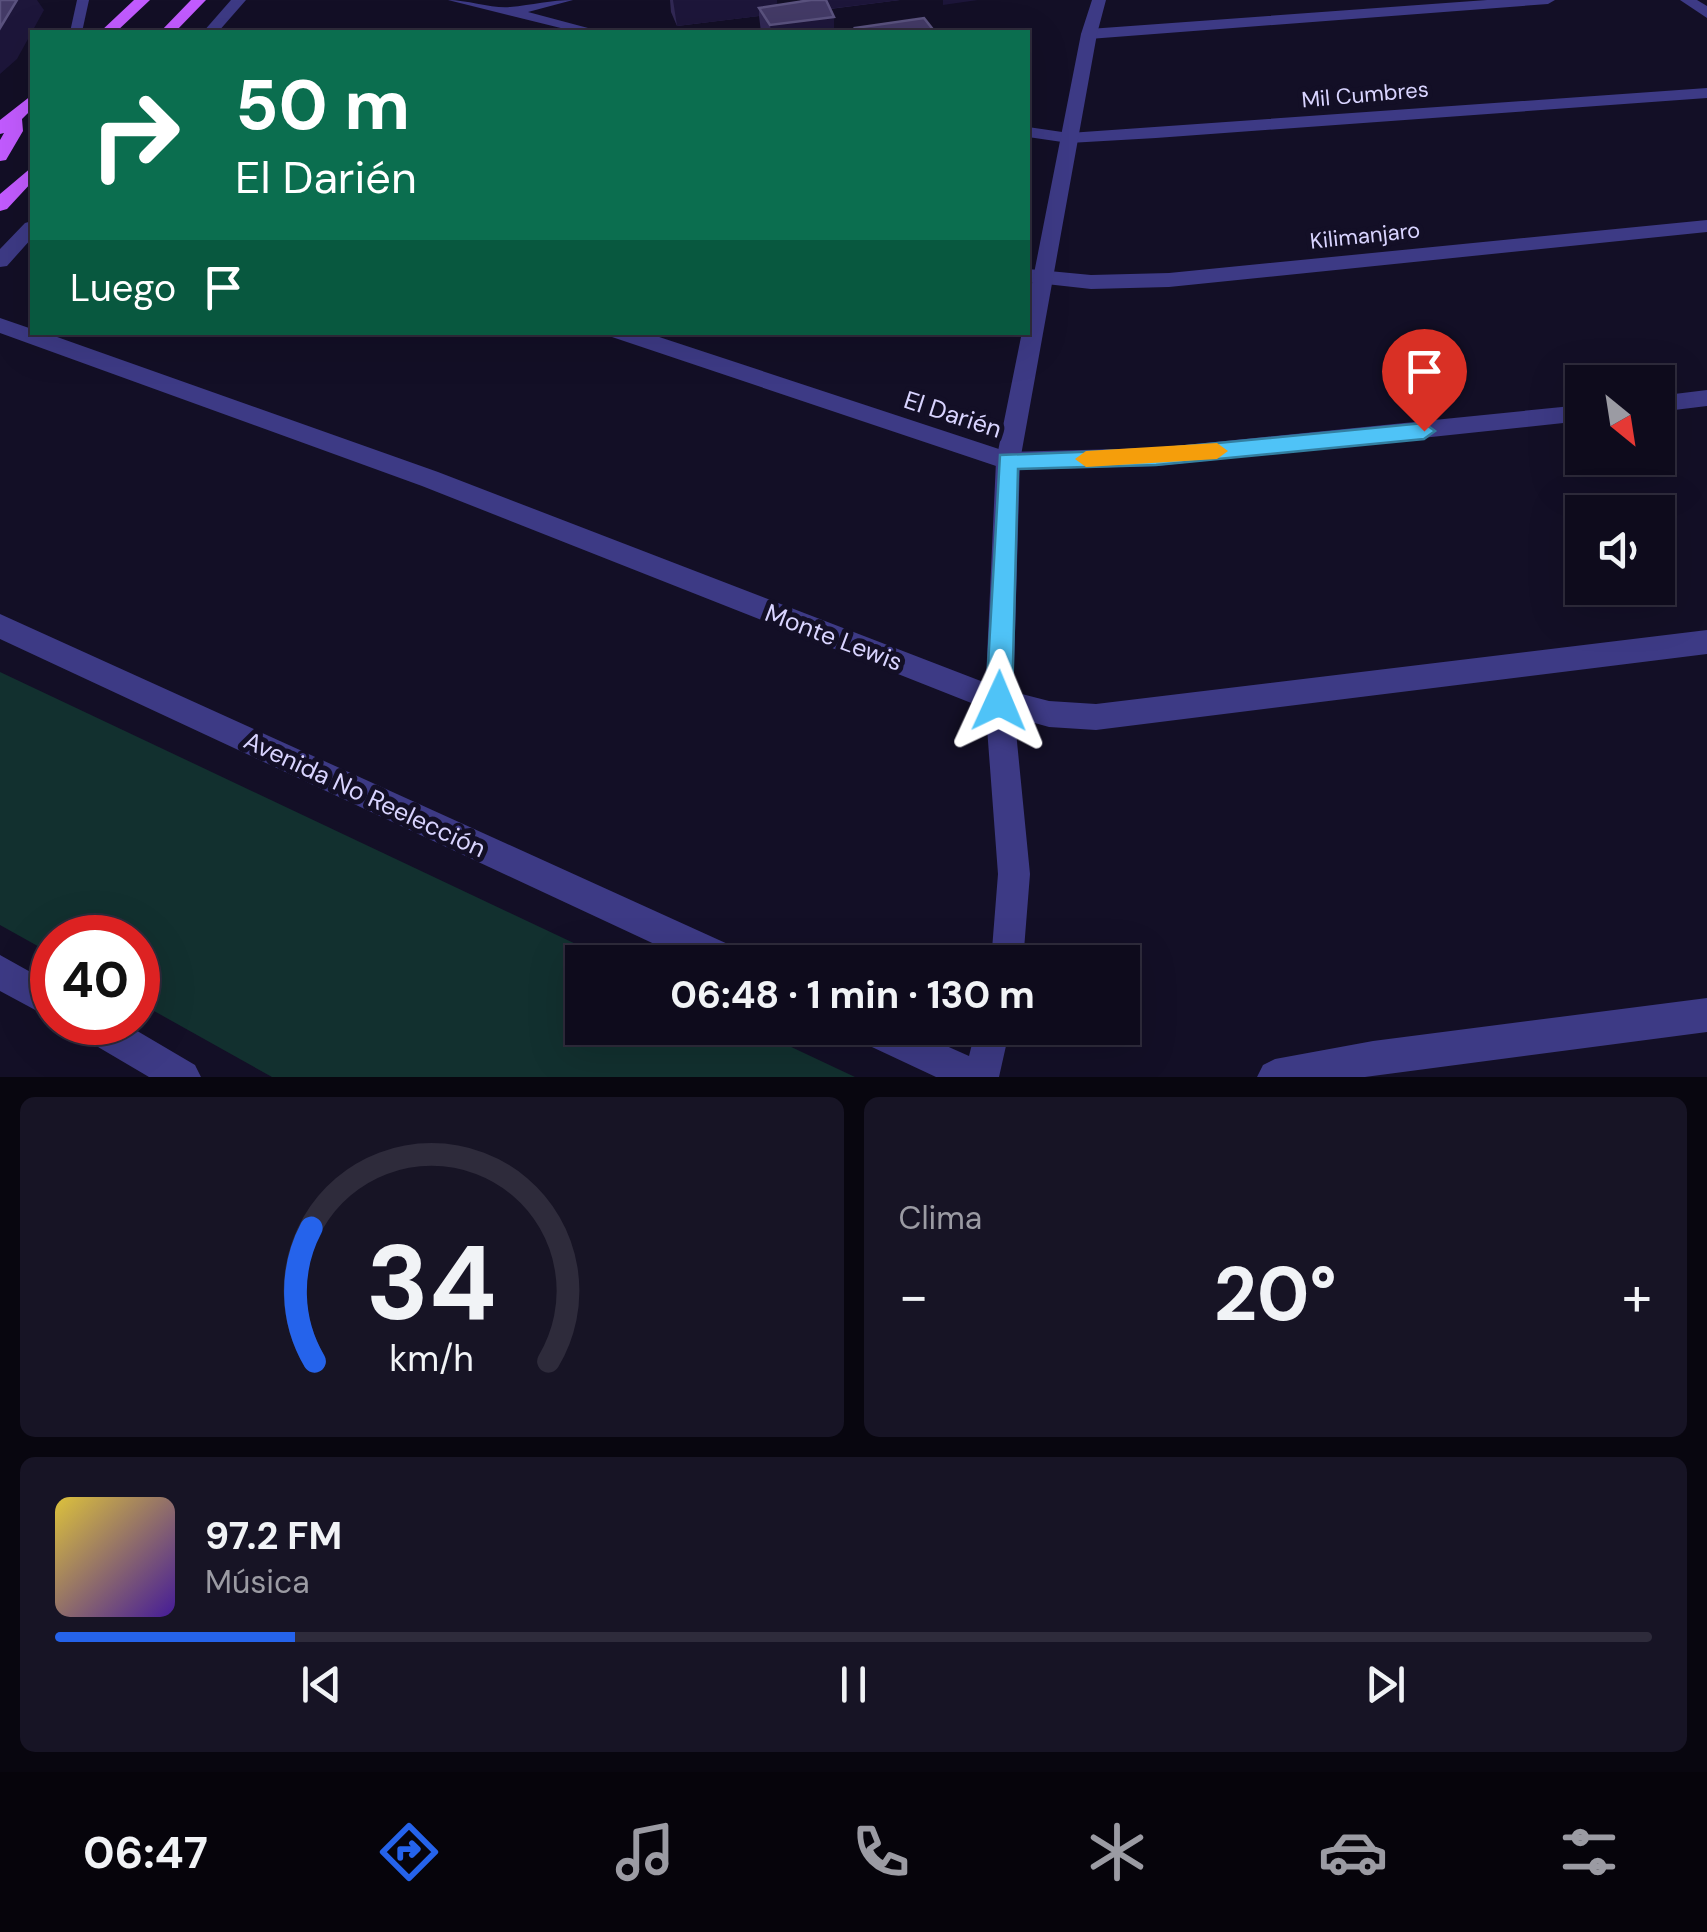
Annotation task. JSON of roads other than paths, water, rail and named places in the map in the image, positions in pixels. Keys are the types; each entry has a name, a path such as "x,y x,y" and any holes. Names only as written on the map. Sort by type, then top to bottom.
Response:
{"main road":[{"path":"109,30 143,0"},
{"path":"169,30 198,0"},
{"path":"0,156 14,131 6,124 30,102"},
{"path":"0,206 30,174"}],"street":[{"path":"212,30 239,0"},
{"path":"455,0 585,30"},
{"path":"507,12 566,0"},
{"path":"1030,311 1099,0"},
{"path":"1089,34 1548,0"},
{"path":"1687,0 1707,13"},
{"name":"Mil Cumbres","path":"1030,132 1069,138 1707,93"},
{"name":"Kilimanjaro","path":"1035,277 1169,280 1707,226"},
{"path":"0,261 30,229"},
{"name":"Monte Lewis","path":"0,325 430,479 999,701 1049,714 1096,717 1707,642"},
{"name":"El Darién","path":"628,335 1008,461 1156,457 1565,415"},
{"path":"1008,945 1014,874 999,701 1008,461 1026,335"},
{"path":"1675,402 1707,398"},
{"name":"Avenida No Reelección","path":"0,626 692,945"},
{"path":"0,972 30,989"},
{"path":"1276,1077 1373,1058 1707,1015"},
{"path":"128,1045 183,1077"},
{"path":"907,1045 978,1077 988,1045"}],"lane":[{"path":"76,30 83,0"}]}
